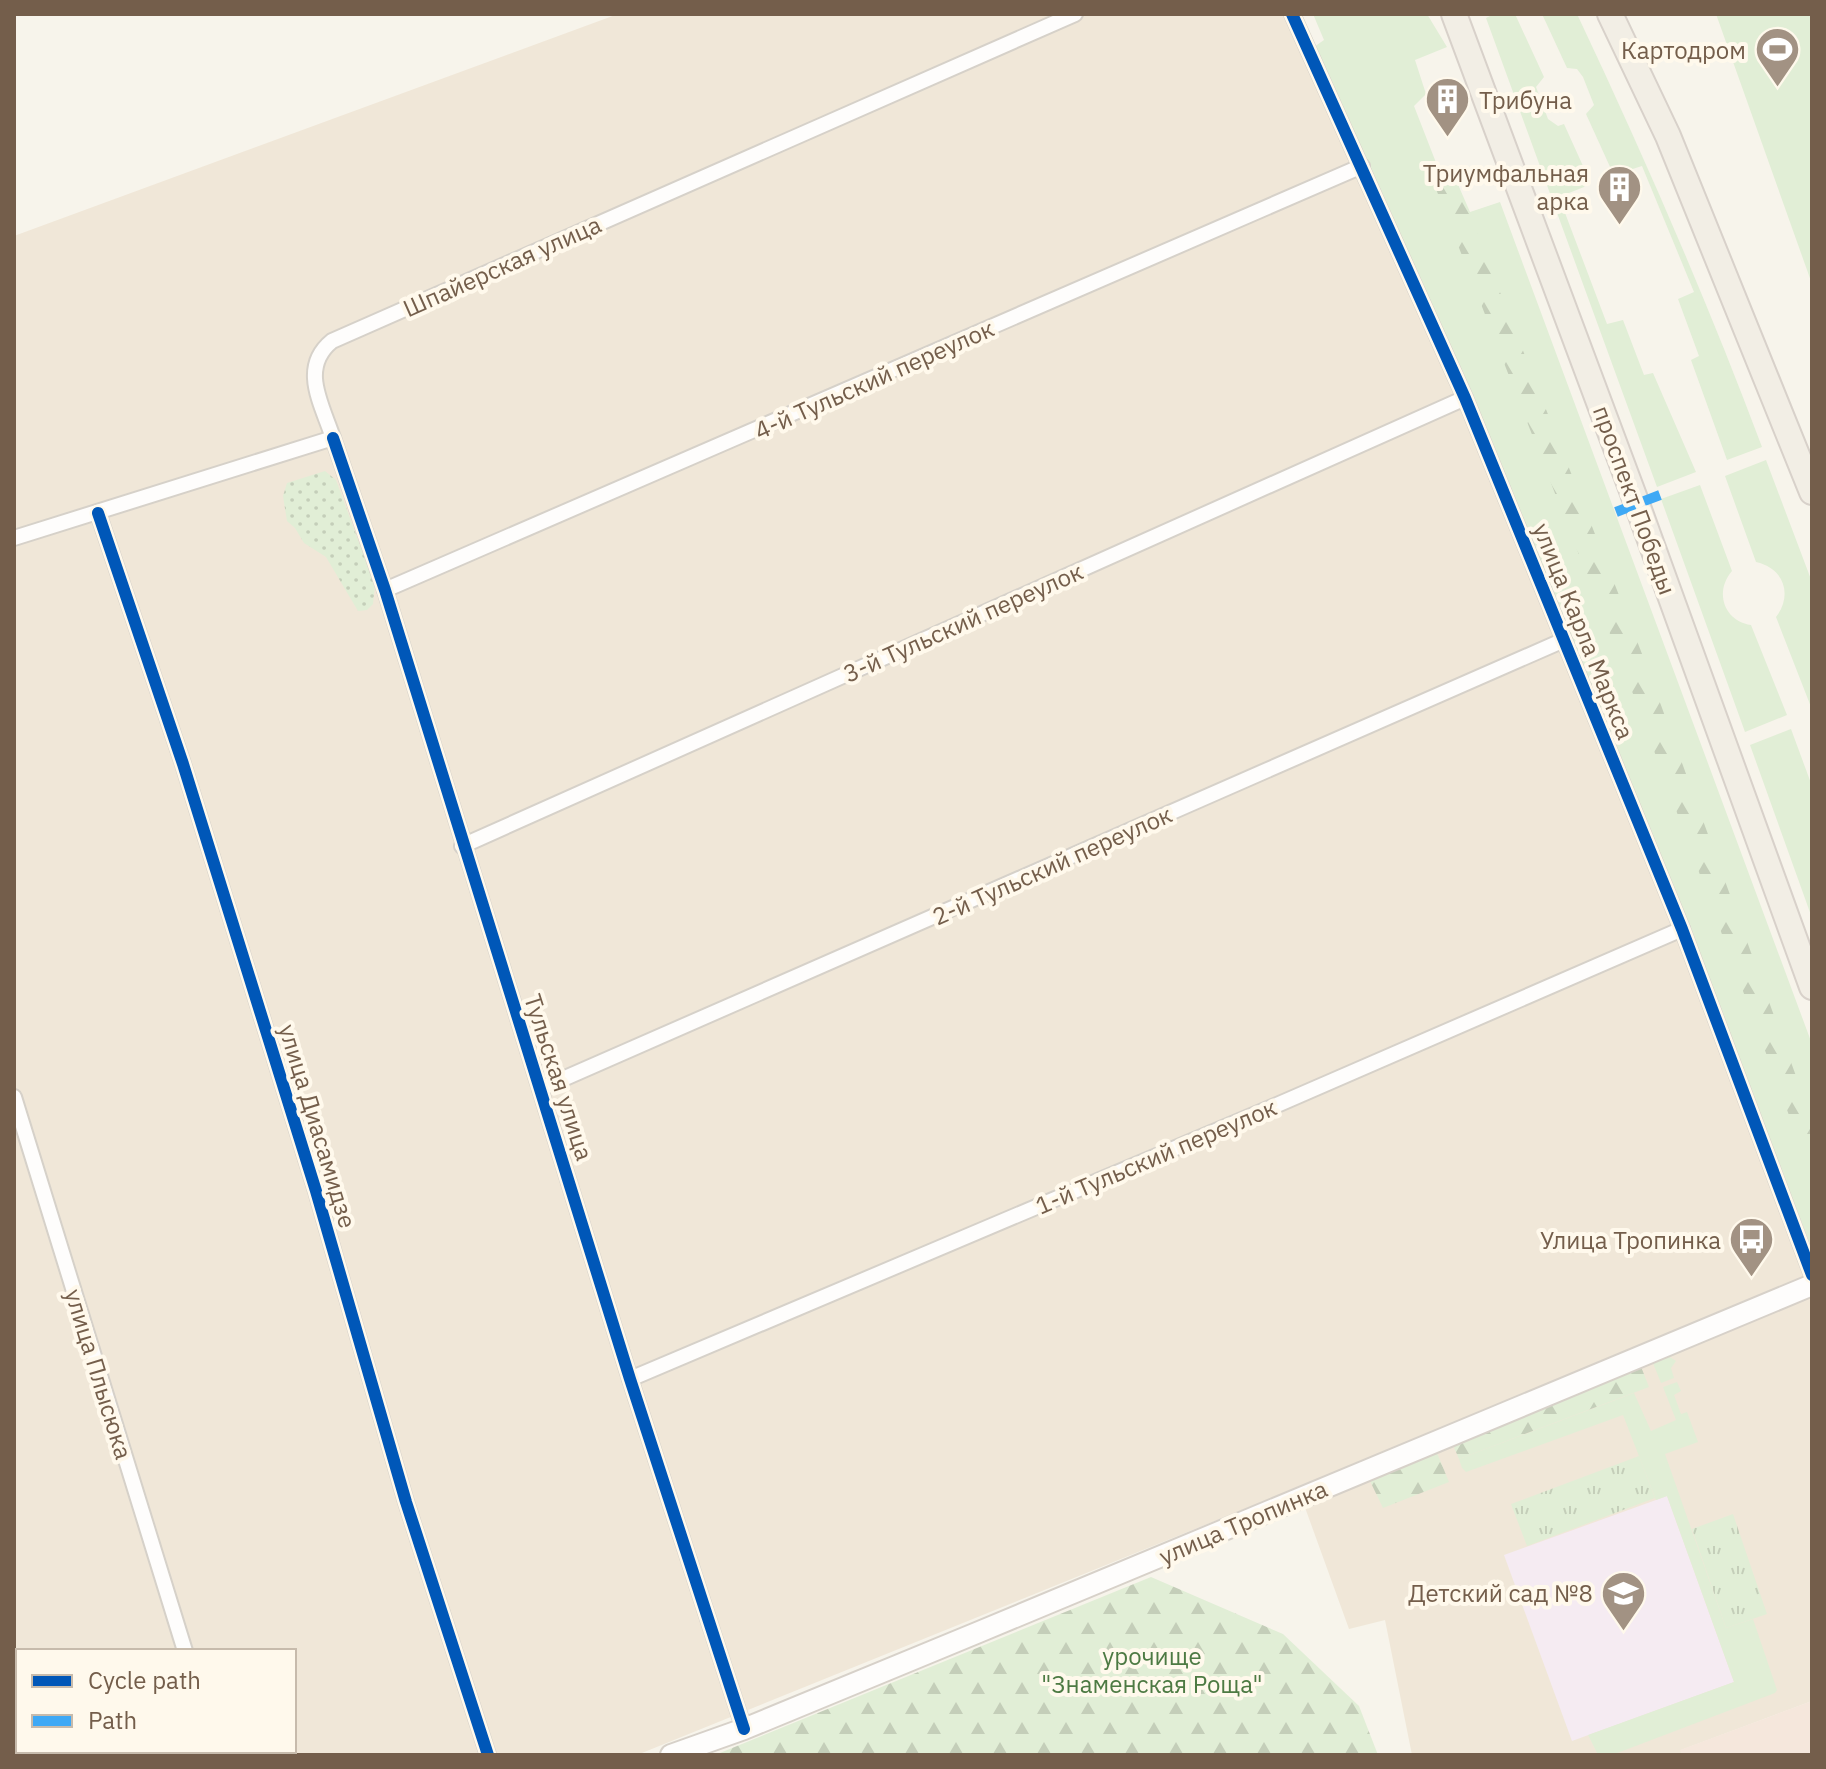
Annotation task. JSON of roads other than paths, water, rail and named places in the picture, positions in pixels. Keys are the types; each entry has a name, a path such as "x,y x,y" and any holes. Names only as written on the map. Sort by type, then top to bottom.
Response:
{"main road":[{"name":"проспект Победы","path":"1454,14 1637,504 1812,987"},
{"path":"1610,14 1668,136 1812,492"},
{"name":"улица Тропинка","path":"671,1755 744,1729 1812,1285"}],"street":[{"name":"Шпайерская улица","path":"333,438 315,380 314,364 322,349 332,341 1075,14"},
{"name":"улица Карла Маркса","path":"1292,14 1465,398 1682,929 1812,1275"},
{"name":"4-й Тульский переулок","path":"385,590 1362,166"},
{"name":"3-й Тульский переулок","path":"462,846 1465,398"},
{"path":"14,538 333,438"},
{"name":"Тульская улица","path":"333,438 385,590 462,846 744,1729"},
{"name":"улица Диасамидзе","path":"98,513 183,764 316,1191 406,1502 488,1755"},
{"name":"2-й Тульский переулок","path":"540,1089 1564,640"},
{"name":"1-й Тульский переулок","path":"630,1379 1270,1108 1682,929"},
{"name":"улица Плысюка","path":"14,1097 184,1649"}],"place":[{"name":"Картодром","path":"1777,89"},
{"name":"Трибуна","path":"1448,139"},
{"name":"Триумфальная арка","path":"1620,226"},
{"name":"Улица Тропинка","path":"1752,1279"},
{"name":"Детский сад №8","path":"1624,1632"}],"park label":[{"name":"урочище \"Знаменская Роща\"","path":"1152,1670"}]}
